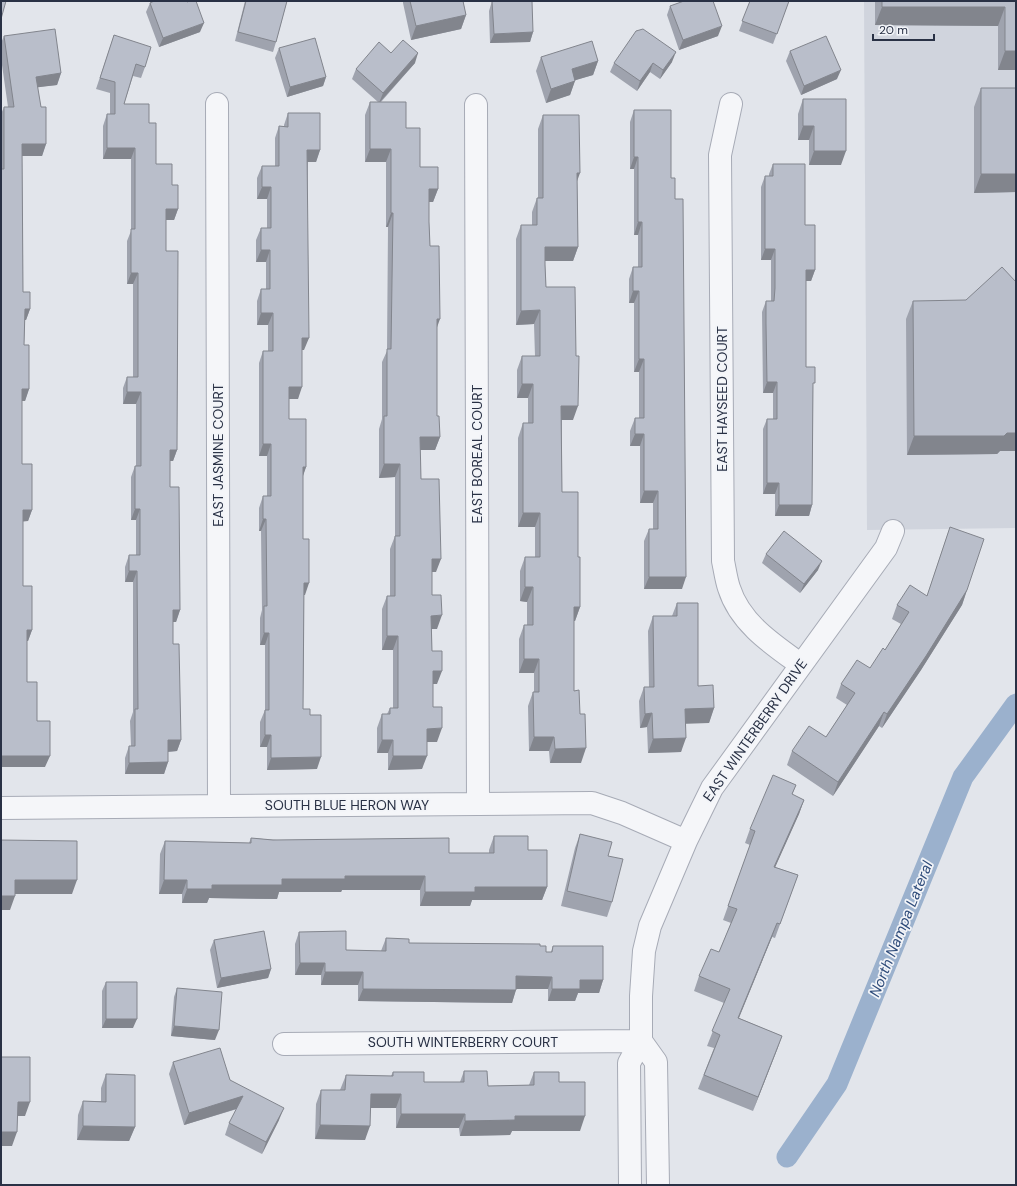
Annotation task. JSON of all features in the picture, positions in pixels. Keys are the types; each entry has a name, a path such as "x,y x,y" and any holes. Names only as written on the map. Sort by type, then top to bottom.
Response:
{"street":[{"name":"EAST JASMINE COURT","path":"217,104 219,806"},
{"name":"EAST BOREAL COURT","path":"476,104 478,804"},
{"name":"EAST HAYSEED COURT","path":"731,104 720,154 723,561 729,590 743,616 764,637 800,664"},
{"name":"EAST WINTERBERRY DRIVE","path":"641,1041 641,996 644,951 650,926 686,840 712,788 800,664 886,548 893,531"},
{"name":"SOUTH BLUE HERON WAY","path":"1,808 592,803 622,813 686,840"},
{"name":"SOUTH WINTERBERRY COURT","path":"284,1044 641,1041"},
{"path":"630,1185 628,1063 641,1041 656,1062 658,1185"}],"shaded area":[{"path":"864,1 1016,1 1016,528 867,530"}],"building":[{"path":"1,1 6,1 1,19"},
{"path":"154,1 196,1 204,23 163,38 150,3"},
{"path":"246,1 287,1 276,42 238,32"},
{"path":"410,1 463,1 466,15 416,26"},
{"path":"492,1 532,1 533,32 494,34"},
{"path":"684,1 713,1 722,26 683,40 670,6"},
{"path":"750,1 789,1 777,34 742,21"},
{"path":"882,1 1016,1 1016,51 1005,51 1005,7 882,7"},
{"path":"55,29 61,73 36,77 41,107 46,107 46,144 22,144 23,292 30,292 30,309 25,309 24,345 29,345 29,389 22,389 22,464 32,464 32,510 23,510 23,586 32,586 32,630 27,630 27,682 37,682 37,721 50,721 50,756 1,756 1,169 4,169 4,107 14,107 4,36"},
{"path":"643,29 676,52 663,70 653,63 640,81 614,63 636,31"},
{"path":"114,35 151,47 145,67 136,64 124,104 149,104 149,123 156,123 156,164 172,164 172,185 178,185 178,209 166,209 166,251 178,251 177,450 170,450 170,487 179,487 180,610 173,610 173,644 179,644 181,740 168,740 168,762 129,763 129,746 135,746 135,709 138,709 137,571 129,571 129,555 140,555 140,509 135,509 135,466 141,466 141,392 127,392 127,377 138,377 138,273 131,273 131,229 135,229 135,148 107,148 107,114 115,114 115,82 100,78"},
{"path":"826,36 841,70 804,86 790,51"},
{"path":"315,38 326,77 290,87 279,48"},
{"path":"403,40 418,53 383,93 356,69 379,42 391,53"},
{"path":"592,41 598,61 572,69 575,81 551,89 541,57"},
{"path":"981,88 1016,88 1016,174 981,174"},
{"path":"803,99 846,99 846,151 814,151 814,126 803,126"},
{"path":"370,102 406,102 406,128 420,128 420,167 438,167 438,189 429,189 429,222 430,246 439,246 440,319 437,319 437,416 439,416 440,437 420,437 421,479 439,479 441,559 432,559 432,595 441,595 442,615 431,616 432,651 442,651 442,671 433,671 433,707 442,707 442,728 427,729 427,756 393,756 393,740 382,740 382,714 390,714 390,708 398,708 398,636 387,636 387,596 395,596 395,536 400,536 400,464 384,464 384,416 387,416 387,349 391,349 393,213 391,213 391,149 370,149"},
{"path":"634,110 671,110 671,178 675,178 675,199 683,199 686,577 649,577 649,529 658,529 658,491 644,491 644,434 635,434 635,418 644,418 644,359 639,359 639,291 633,291 633,267 642,267 642,222 638,222 638,157 634,157"},
{"path":"288,113 320,113 320,150 307,150 309,338 302,338 302,387 289,387 289,419 306,419 306,467 303,467 303,539 309,539 309,583 304,583 303,709 310,709 310,715 321,715 321,757 271,758 271,735 265,735 265,710 269,710 269,633 264,633 264,606 267,606 266,519 263,519 263,496 271,496 271,444 263,444 263,351 273,351 273,313 261,313 261,289 270,289 270,250 261,250 261,228 271,228 271,187 262,187 262,166 279,166 279,126 288,127"},
{"path":"543,115 579,115 580,173 577,173 578,247 545,247 545,265 546,287 575,287 576,356 579,356 578,406 561,406 562,492 578,492 580,607 574,607 574,691 579,690 580,714 585,714 586,748 555,749 554,737 534,737 533,692 539,692 539,659 524,659 524,625 533,625 533,587 525,587 525,557 540,557 540,513 523,513 523,423 533,423 533,384 522,384 522,356 540,356 540,310 521,311 521,225 537,225 537,198 543,198"},
{"path":"773,164 805,164 805,225 815,225 815,270 806,270 806,367 815,367 815,383 813,383 812,505 779,505 779,483 767,483 767,419 777,419 777,382 767,382 766,324 766,301 774,301 775,249 765,249 765,176 773,176"},
{"path":"1002,267 1016,282 1016,433 1007,433 1004,436 914,436 913,301 966,300"},
{"path":"950,527 984,539 967,590 926,656 887,714 884,712 838,782 792,751 809,726 826,737 855,693 841,684 857,660 870,668 883,648 885,650 909,612 897,605 910,585 927,596"},
{"path":"784,531 822,561 804,584 766,554"},
{"path":"677,603 698,603 698,686 713,685 714,708 685,709 686,738 653,739 652,713 645,714 644,687 654,687 653,616 677,616"},
{"path":"773,775 796,785 792,794 804,800 774,867 798,875 780,924 777,923 738,1018 782,1036 758,1097 704,1075 720,1035 712,1031 730,989 699,976 711,949 719,952 737,909 728,906 755,831 750,829"},
{"path":"580,834 612,842 608,856 623,859 612,902 567,891"},
{"path":"494,836 528,836 528,850 547,850 547,887 475,887 475,892 425,892 425,876 345,876 345,879 282,879 282,885 212,885 212,889 187,889 187,880 164,880 165,841 251,843 251,838 273,840 449,838 449,853 494,853"},
{"path":"1,840 77,841 77,880 15,880 15,896 1,896"},
{"path":"264,931 271,969 221,978 214,940"},
{"path":"346,931 346,950 386,951 386,938 409,939 409,943 540,944 540,946 546,946 546,952 552,952 553,946 603,946 603,980 580,980 580,989 552,989 552,977 516,976 516,990 363,989 363,972 325,972 325,963 300,963 299,932"},
{"path":"106,982 137,982 137,1019 106,1019"},
{"path":"177,988 222,992 219,1030 174,1026"},
{"path":"220,1048 230,1080 284,1108 266,1142 229,1123 243,1096 189,1113 173,1062"},
{"path":"1,1057 30,1057 30,1102 18,1102 17,1132 1,1132"},
{"path":"464,1071 487,1071 488,1086 534,1085 534,1072 559,1072 559,1082 585,1082 585,1116 515,1116 515,1120 465,1121 465,1114 401,1114 401,1094 371,1094 370,1126 320,1125 321,1090 345,1090 346,1075 393,1076 393,1072 424,1072 424,1082 464,1082"},
{"path":"106,1074 135,1075 135,1127 83,1126 83,1101 106,1102"}],"waterway":[{"name":"North Nampa Lateral","path":"787,1157 837,1084 963,777 1016,704"}]}
